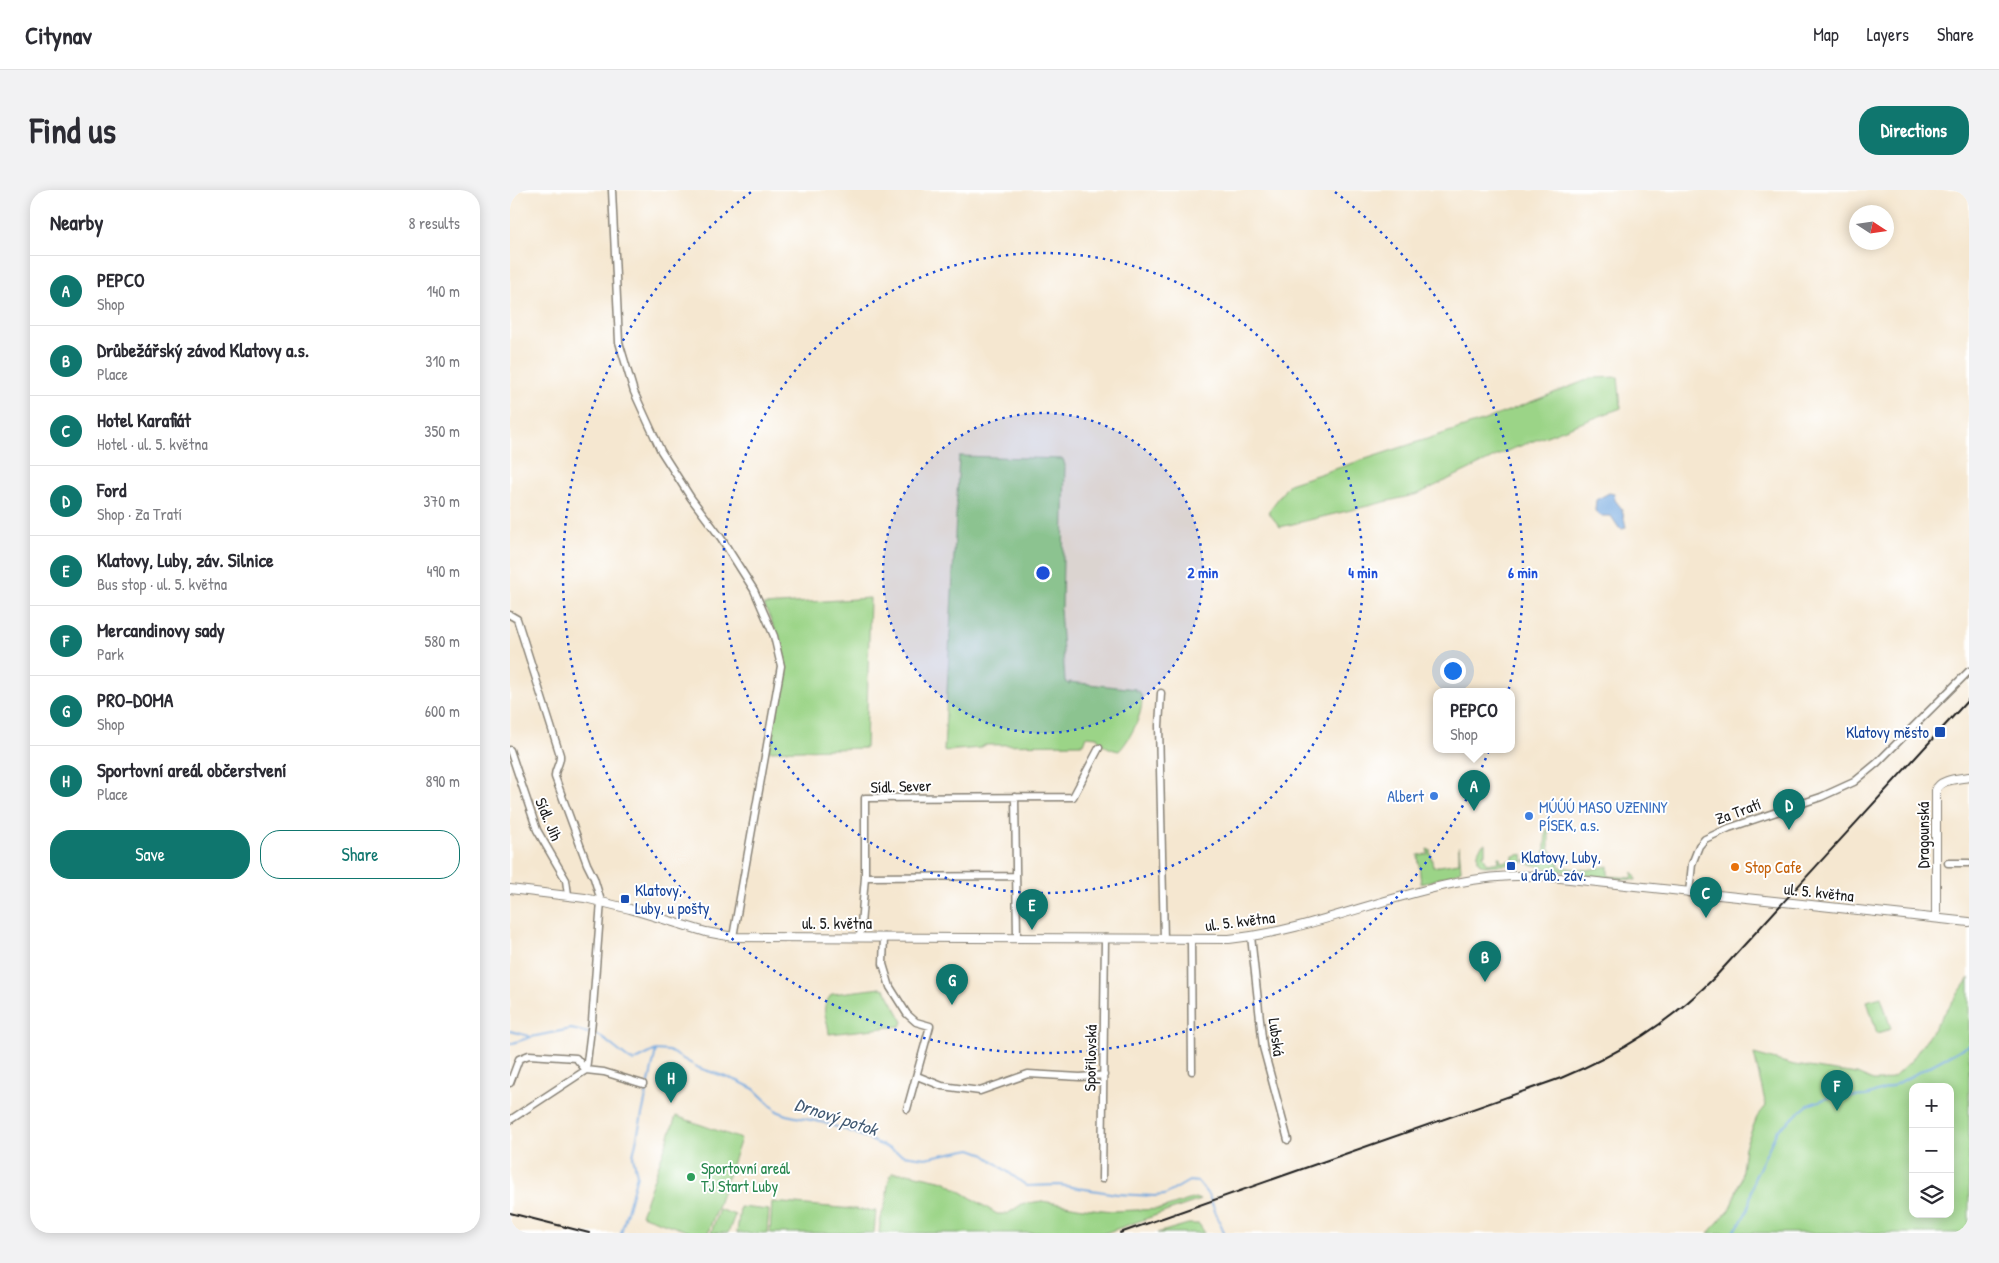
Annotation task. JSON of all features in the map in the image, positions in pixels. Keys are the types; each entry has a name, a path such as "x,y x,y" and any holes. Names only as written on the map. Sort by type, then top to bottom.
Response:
{"street":[{"path":"612,190 619,342 634,392 661,451 754,590 774,636 781,666 733,937"},
{"path":"510,615 517,619 560,756 560,764 554,773 555,777 601,901 590,1045 586,1070"},
{"name":"Za Tratí","path":"1689,893 1692,864 1699,846 1705,839 1729,828 1821,797 1854,782 1877,763 1969,671"},
{"path":"1162,693 1159,726 1164,939"},
{"name":"Sídl. Sever","path":"860,936 865,877 865,798 1073,797 1099,748"},
{"name":"Sídl. Jih","path":"510,750 536,830 566,880 568,895"},
{"name":"Dragounská","path":"1936,918 1936,790 1944,782 1969,777"},
{"path":"1015,797 1016,937"},
{"path":"1948,863 1969,863"},
{"name":"ul. 5. května","path":"510,889 568,895 601,901 706,932 733,937 1016,937 1191,940 1251,936 1306,924 1459,882 1501,875 1544,876 1969,922"},
{"path":"865,877 1016,876"},
{"name":"Lubská","path":"1251,936 1263,1047 1288,1140"},
{"path":"884,937 883,964 890,987 907,1014 916,1022 930,1026 907,1109"},
{"name":"Spořilovská","path":"1102,1179 1105,938"},
{"path":"1191,940 1192,1071"},
{"path":"510,1083 520,1059 528,1055 576,1058 586,1070"},
{"path":"510,1119 586,1070 604,1072 643,1084"},
{"path":"917,1076 942,1086 980,1091 1028,1074 1104,1075"}],"green space":[{"path":"1618,377 1621,408 1507,451 1418,494 1280,527 1268,512 1289,484 1485,420 1592,378"},
{"path":"959,456 1063,459 1065,465 1062,607 1060,609 1065,681 1069,685 1069,682 1136,689 1136,691 1139,691 1142,705 1137,722 1119,751 1106,747 1097,737 1087,736 1084,744 985,745 980,748 944,751"},
{"path":"870,598 866,748 768,751 779,698 781,658 778,640 764,605"},
{"path":"1546,830 1549,830 1549,849 1555,854 1560,867 1587,870 1608,866 1608,876 1632,878 1633,872 1636,880 1553,870 1526,863 1525,860 1544,863"},
{"path":"1485,843 1485,854 1483,854 1487,864 1499,862 1498,857 1500,857 1501,862 1513,860 1513,856 1523,854 1524,862 1484,866 1479,863 1478,854 1479,849"},
{"path":"1459,846 1461,870 1421,884 1418,855 1428,854 1427,849 1430,850 1433,867 1459,863"},
{"path":"1969,978 1969,1233 1708,1233 1730,1209 1741,1178 1745,1147 1757,1117 1766,1106 1754,1054 1794,1065 1857,1074 1873,1081 1883,1081 1894,1077 1911,1061"},
{"path":"885,989 903,1022 901,1026 829,1034 825,1004 832,994"},
{"path":"1881,997 1891,1029 1877,1033 1867,1001"},
{"name":"Sportovní areál TJ Start Luby","path":"676,1116 741,1139 708,1233 692,1233 641,1215"},
{"path":"892,1173 907,1173 944,1181 997,1214 1007,1214 1022,1204 1042,1201 1113,1211 1161,1209 1195,1198 1200,1200 1105,1233 879,1233"},
{"path":"772,1202 876,1211 874,1233 770,1233"},
{"path":"740,1207 769,1210 767,1233 737,1233"},
{"path":"719,1209 735,1215 728,1233 711,1233"},
{"path":"1188,1224 1199,1224 1205,1233 1157,1233"}],"water":[{"path":"1609,493 1614,494 1615,500 1622,509 1626,527 1623,529 1619,528 1611,516 1601,516 1595,511 1596,500"}],"waterway":[{"name":"Drnový potok","path":"510,1044 531,1037 571,1029 588,1033"},
{"path":"510,1031 529,1036"},
{"name":"Drnový potok","path":"592,1034 600,1036 630,1060 634,1061 656,1050 669,1051 699,1068 738,1081 754,1089 777,1111 855,1133 903,1155 925,1158 971,1149 982,1153 1027,1186 1059,1185 1117,1194 1154,1196 1165,1195 1189,1181 1198,1182 1209,1196 1224,1233"},
{"name":"Drnový potok","path":"1732,1233 1740,1224 1748,1209 1754,1179 1777,1131 1808,1105 1828,1098 1866,1096 1891,1087 1969,1045"},
{"path":"621,1233 637,1175 633,1156 656,1050"}],"railway":[{"path":"1120,1233 1561,1078 1624,1047 1662,1023 1698,994 1715,977 1969,699"},
{"path":"510,1213 589,1233"}],"place":[{"name":"Klatovy město","path":"1940,732"},
{"name":"Albert","path":"1434,796"},
{"name":"PEPCO","path":"1474,811"},
{"name":"MÚÚÚ MASO UZENINY PÍSEK, a.s.","path":"1529,816"},
{"name":"Ford","path":"1789,830"},
{"name":"Klatovy, Luby, u drůb. záv.","path":"1511,866"},
{"name":"Stop Cafe","path":"1735,867"},
{"name":"Klatovy, Luby, u pošty","path":"625,899"},
{"name":"Hotel Karafiát","path":"1706,918"},
{"name":"Klatovy, Luby, záv. Silnice","path":"1032,930"},
{"name":"Drůbežářský závod Klatovy a.s.","path":"1485,982"},
{"name":"PRO-DOMA","path":"952,1005"},
{"name":"Sportovní areál občerstvení","path":"671,1103"},
{"name":"Mercandinovy sady","path":"1837,1111"},
{"name":"Sportovní areál TJ Start Luby","path":"691,1177"}]}
